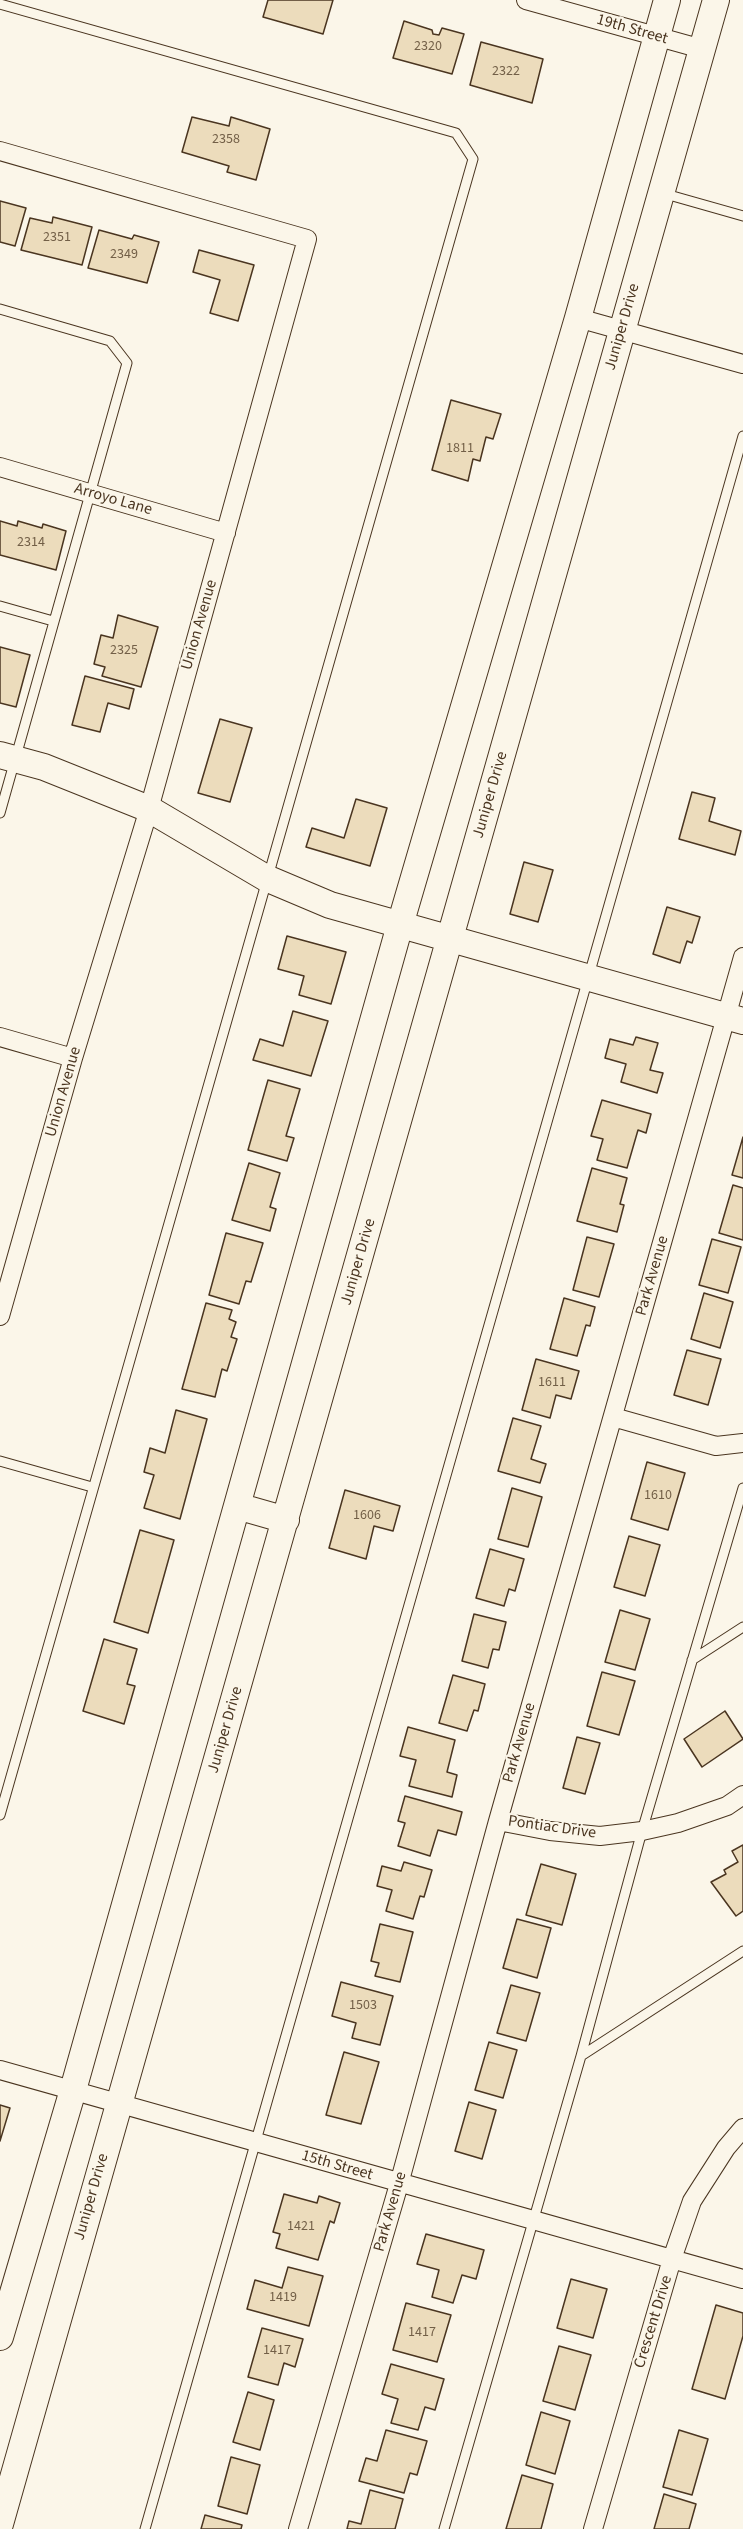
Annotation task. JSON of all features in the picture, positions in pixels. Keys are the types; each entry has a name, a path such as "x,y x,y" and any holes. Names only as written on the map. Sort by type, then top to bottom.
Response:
{"street":[{"name":"19th Street","path":"526,0 702,49"},
{"path":"0,2337 73,2090 400,925 578,318 667,0"},
{"name":"Juniper Drive","path":"0,2524 716,0"},
{"name":"Union Avenue","path":"0,151 307,239 149,808 0,1316"},
{"path":"578,318 743,364"},
{"name":"Arroyo Lane","path":"0,467 226,533"},
{"path":"7,757 44,767 149,808 266,878 330,905 735,1019"},
{"name":"Park Avenue","path":"298,2529 399,2184 498,1821 613,1417 735,1019 743,957"},
{"path":"0,1037 74,1058"},
{"path":"613,1417 716,1446 743,1443"},
{"path":"237,1506 286,1520"},
{"name":"Pontiac Drive","path":"498,1821 550,1832 600,1836 642,1831 678,1823 717,1809 743,1795"},
{"name":"15th Street","path":"0,2070 743,2279"},
{"name":"Crescent Drive","path":"592,2529 672,2259 692,2201 726,2148 743,2128"}],"lane":[{"path":"0,4 456,133 472,159 0,1815"},
{"path":"662,193 743,216"},
{"path":"0,309 110,341 127,363 53,621 7,757 0,813"},
{"path":"145,2529 743,436"},
{"path":"0,606 53,621"},
{"path":"0,1461 92,1487"},
{"path":"444,2529 581,2056 642,1831 743,1488"},
{"path":"692,1660 743,1627"},
{"path":"581,2056 743,1951"}],"building":[{"path":"268,0 333,0 323,34 263,17"},
{"path":"404,21 432,30 433,34 439,35 442,28 464,34 452,74 393,58"},
{"path":"481,42 543,59 532,103 470,85"},
{"path":"192,117 229,126 231,117 270,129 256,180 227,172 229,166 182,152"},
{"path":"0,201 26,208 15,246 0,242"},
{"path":"53,217 92,227 82,265 21,250 30,218 52,223"},
{"path":"99,230 132,239 134,235 159,242 147,283 88,268"},
{"path":"199,250 254,265 238,321 210,313 220,280 193,272"},
{"path":"451,400 501,414 493,439 486,437 480,461 473,459 468,481 432,470"},
{"path":"0,521 17,526 18,521 42,528 43,524 66,531 56,570 0,555"},
{"path":"118,615 158,627 141,687 102,676 105,667 94,664 101,635 113,638"},
{"path":"0,647 30,655 16,707 0,703"},
{"path":"85,676 134,689 129,709 108,703 100,732 72,725"},
{"path":"220,719 252,728 230,802 198,793"},
{"path":"692,792 715,798 709,821 741,831 735,855 679,839"},
{"path":"356,799 387,808 370,866 306,847 312,828 344,838"},
{"path":"524,862 553,870 538,922 510,914"},
{"path":"667,907 700,917 692,943 687,941 680,963 653,954"},
{"path":"287,936 346,952 331,1004 299,995 304,976 278,969"},
{"path":"293,1011 328,1021 311,1076 253,1060 260,1039 283,1046"},
{"path":"636,1037 658,1043 650,1070 663,1073 657,1093 621,1082 626,1064 605,1058 610,1039 633,1045"},
{"path":"268,1080 300,1089 286,1136 294,1138 287,1161 248,1150"},
{"path":"602,1100 651,1114 646,1133 638,1130 627,1168 597,1160 603,1139 591,1136"},
{"path":"743,1137 743,1178 732,1175"},
{"path":"249,1163 280,1173 270,1207 276,1209 270,1231 232,1220"},
{"path":"592,1168 627,1178 620,1204 624,1205 617,1232 577,1221"},
{"path":"733,1185 743,1188 743,1240 719,1233"},
{"path":"226,1233 263,1243 251,1282 246,1281 239,1304 209,1295"},
{"path":"587,1237 614,1244 599,1297 573,1290"},
{"path":"712,1239 741,1247 728,1293 699,1285"},
{"path":"704,1293 733,1302 720,1348 691,1339"},
{"path":"564,1298 595,1307 590,1326 586,1325 577,1356 550,1349"},
{"path":"206,1303 232,1310 229,1319 236,1322 231,1337 237,1339 227,1371 222,1369 215,1397 182,1389"},
{"path":"687,1350 721,1359 708,1405 674,1395"},
{"path":"536,1359 579,1371 571,1399 556,1395 550,1418 522,1410"},
{"path":"176,1410 207,1419 180,1519 144,1508 154,1475 144,1472 150,1448 165,1453"},
{"path":"513,1418 541,1426 531,1459 546,1464 540,1483 498,1471"},
{"path":"647,1462 685,1473 668,1530 631,1519"},
{"path":"512,1488 542,1497 528,1547 498,1539"},
{"path":"345,1490 400,1506 393,1531 374,1526 366,1559 329,1548"},
{"path":"140,1530 174,1540 148,1633 114,1622"},
{"path":"629,1536 660,1545 645,1596 614,1587"},
{"path":"490,1549 524,1559 515,1591 509,1589 504,1606 476,1598"},
{"path":"620,1610 650,1619 635,1670 605,1662"},
{"path":"474,1614 506,1622 499,1650 493,1649 488,1668 462,1661"},
{"path":"104,1639 137,1649 127,1684 135,1686 124,1724 83,1711"},
{"path":"602,1672 635,1681 619,1735 587,1726"},
{"path":"453,1675 485,1684 478,1711 474,1710 467,1731 439,1723"},
{"path":"725,1711 743,1739 702,1767 684,1739"},
{"path":"408,1727 455,1740 447,1772 457,1775 452,1797 409,1786 416,1760 400,1756"},
{"path":"577,1737 600,1743 585,1794 563,1788"},
{"path":"405,1796 462,1812 456,1835 438,1830 430,1856 398,1846 405,1823 398,1821"},
{"path":"743,1845 743,1911 736,1916 711,1882 726,1874 724,1870 738,1862 732,1851"},
{"path":"404,1862 432,1870 424,1897 420,1896 413,1919 386,1911 392,1890 377,1886 382,1866 401,1871"},
{"path":"541,1864 576,1874 562,1925 526,1915"},
{"path":"517,1919 551,1928 537,1978 503,1968"},
{"path":"380,1924 413,1932 400,1982 375,1976 379,1963 371,1961"},
{"path":"341,1982 393,1996 380,2045 352,2038 356,2023 332,2016"},
{"path":"511,1985 540,1993 526,2041 497,2033"},
{"path":"489,2042 517,2050 503,2098 475,2090"},
{"path":"344,2052 379,2062 361,2124 326,2115"},
{"path":"469,2102 496,2110 482,2159 455,2151"},
{"path":"0,2105 10,2108 0,2141"},
{"path":"284,2194 317,2203 319,2196 340,2203 334,2223 330,2221 318,2260 276,2248 280,2234 273,2232"},
{"path":"426,2234 484,2250 476,2279 462,2275 453,2303 432,2297 439,2270 417,2264"},
{"path":"288,2267 323,2276 309,2326 247,2309 255,2280 282,2288"},
{"path":"571,2279 607,2289 593,2338 557,2328"},
{"path":"406,2303 451,2315 437,2362 393,2350"},
{"path":"716,2305 743,2313 743,2336 725,2399 692,2389"},
{"path":"262,2328 303,2339 295,2367 284,2363 278,2385 248,2377"},
{"path":"559,2346 591,2355 575,2410 543,2401"},
{"path":"391,2364 444,2379 435,2410 425,2407 418,2430 391,2423 398,2399 382,2394"},
{"path":"248,2392 274,2400 260,2450 233,2442"},
{"path":"541,2412 570,2421 555,2474 526,2465"},
{"path":"386,2430 427,2441 417,2475 410,2473 404,2493 359,2481 366,2458 377,2461"},
{"path":"679,2430 708,2439 692,2495 663,2487"},
{"path":"231,2457 260,2465 247,2514 218,2506"},
{"path":"522,2475 553,2484 541,2529 506,2529"},
{"path":"370,2490 403,2499 395,2529 347,2529 349,2521 361,2524"},
{"path":"664,2494 696,2504 689,2529 654,2529"},
{"path":"205,2515 242,2525 241,2529 201,2529"}]}
